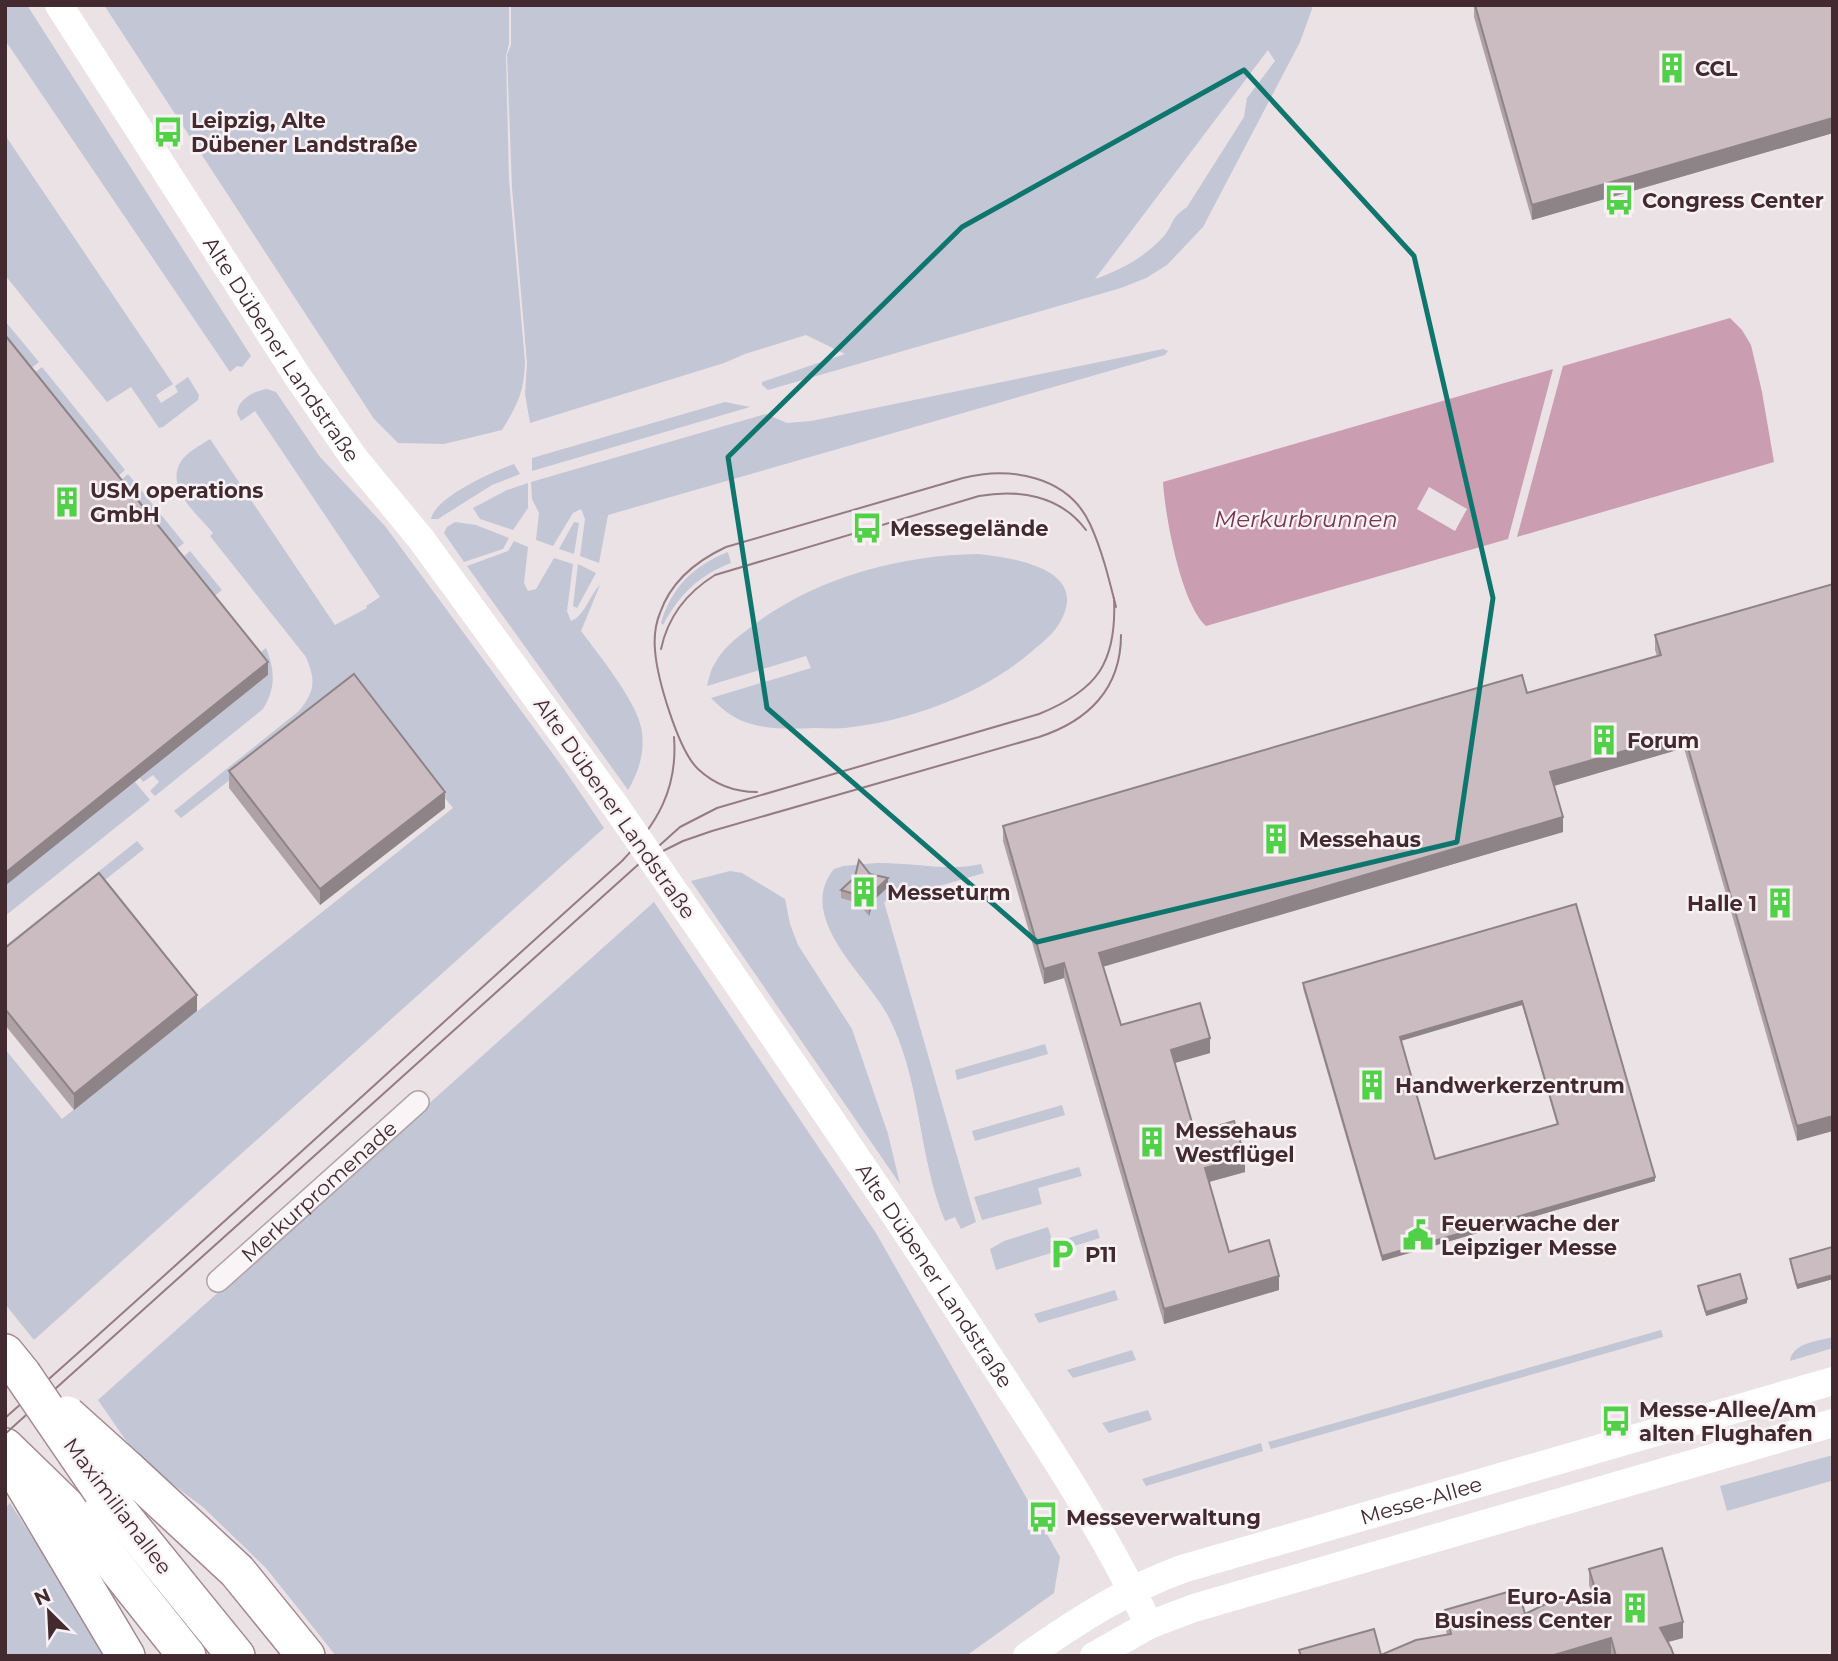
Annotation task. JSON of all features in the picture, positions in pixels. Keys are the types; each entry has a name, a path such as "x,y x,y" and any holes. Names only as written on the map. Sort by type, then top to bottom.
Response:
{"highway":[{"name":"Maximilianallee","path":"14,1364 114,1480 236,1656"},
{"name":"Maximilianallee","path":"5,1447 64,1525 187,1656"},
{"path":"5,1453 64,1525 126,1656"},
{"path":"114,1480 237,1571 306,1656"}],"street":[{"name":"Alte Dübener Landstraße","path":"60,5 298,377 340,438 421,538 581,756 897,1215 1054,1455 1132,1589 1149,1625"},
{"name":"Merkurpromenade","path":"218,1281 418,1102"},
{"name":"Messe-Allee","path":"1027,1656 1084,1617 1132,1589 1182,1569 1833,1381"},
{"name":"Messe-Allee","path":"1094,1656 1149,1625 1279,1582 1833,1423"}],"highlighted area":[{"path":"1244,70 1414,256 1493,598 1457,842 1037,942 767,708 728,457 962,227"}],"shaded area":[{"path":"5,5 27,5 251,356 242,367 237,366 230,372 5,40"},
{"path":"104,5 509,5 509,44 506,56 509,179 525,362 519,398 502,430 444,444 398,443 374,419"},
{"path":"511,5 1311,5 1312,9 1300,42 1203,227 1167,265 1146,278 1121,288 768,390 762,382 845,354 806,335 530,423 525,394 527,363 512,188 507,55 511,45","holes":["1268,50 1275,61 1247,98 1244,117 1187,207 1175,218 1164,236 1132,262 1095,279"]},
{"path":"5,135 173,384 156,395 161,403 178,392 175,386 188,377 199,395 198,400 163,427 159,428 131,387 107,402 5,275"},
{"path":"5,321 39,362 29,370 5,340"},
{"path":"1163,349 1168,351 1165,355 608,515 599,563 580,556 585,519 581,509 573,513 553,546 536,540 539,513 532,499 531,482 766,414 787,423 811,421"},
{"path":"42,367 125,470 116,478 33,374"},
{"path":"267,389 276,392 320,457 385,526 564,769 604,828 34,1340 5,1304 5,1049 62,1119 453,808 353,684 181,818 174,811 299,711 312,686 306,657 210,536 213,533 180,492 177,473 186,456 210,439 335,625 367,608 366,606 380,597 255,411 241,421 237,413 240,404 252,394"},
{"path":"725,402 750,407 532,471 532,458"},
{"path":"514,464 520,474 492,485 438,519 431,519 443,502 454,494"},
{"path":"128,474 184,543 174,551 119,482"},
{"path":"528,483 528,508 513,530 480,519 473,508 507,490"},
{"path":"455,522 476,525 509,538 503,549 464,562 444,533 447,527"},
{"path":"574,522 579,523 574,554 559,549"},
{"path":"514,541 528,547 524,583 528,591 536,589 554,558 573,564 567,611 571,621 580,615 600,585 581,631 624,690 641,727 643,744 640,760 628,790 467,566 508,551"},
{"path":"190,551 222,590 212,598 181,559"},
{"path":"728,552 731,563 691,587 663,625 661,623 665,610 686,579 694,571"},
{"path":"978,554 1012,559 1046,571 1059,580 1066,592 1066,608 1057,627 1044,641 1010,668 967,693 943,704 894,719 841,728 779,728 753,725 731,715 711,698 811,668 806,656 707,686 713,667 730,644 776,610 802,595 859,572 889,565 948,555"},
{"path":"578,564 596,573 577,608 573,606"},
{"path":"266,648 273,679 263,709 155,796 150,791 159,782 153,775 143,782 140,778 268,675 254,657"},
{"path":"135,782 150,800 5,916 5,886"},
{"path":"137,841 144,849 5,959 5,946"},
{"path":"876,863 942,867 981,864 984,873 884,902 976,1222 961,1229 955,1217 945,1221 936,1196 907,1064 898,1039 877,998 838,945 828,925 823,906 824,887 834,869"},
{"path":"730,871 742,873 785,899 798,945 852,1029 888,1134 900,1184 691,881"},
{"path":"654,902 876,1233 1060,1557 1054,1593 966,1656 336,1656 266,1568 204,1508 138,1458 98,1400"},
{"path":"1045,1044 1048,1054 957,1080 955,1070"},
{"path":"1062,1105 1065,1115 975,1141 972,1131"},
{"path":"1079,1167 1082,1176 1038,1188 1042,1204 982,1220 974,1197"},
{"path":"1048,1227 1053,1243 1097,1229 1100,1238 996,1270 990,1249 1004,1241"},
{"path":"1115,1290 1118,1300 1039,1323 1034,1314"},
{"path":"1661,1330 1663,1337 1271,1449 1268,1442"},
{"path":"1833,1337 1833,1348 1790,1361 1795,1350"},
{"path":"1132,1350 1136,1360 1073,1378 1067,1370"},
{"path":"1148,1410 1152,1420 1109,1433 1102,1423"},
{"path":"1261,1443 1263,1451 1146,1486 1142,1479"},
{"path":"1833,1455 1833,1485 1831,1481 1727,1511 1720,1486"},
{"path":"10,1503 109,1656 5,1656 5,1509"}],"water":[{"path":"1730,318 1742,330 1751,345 1774,462 1517,537 1563,366"},
{"name":"Merkurbrunnen","path":"1553,369 1508,539 1206,626 1197,615 1182,580 1171,537 1163,482","holes":["1429,487 1467,509 1455,531 1417,509"]}],"building":[{"name":"CCL","path":"1475,5 1833,5 1833,118 1532,205"},
{"name":"USM operations GmbH","path":"5,335 268,662 5,873"},
{"path":"1833,584 1833,1116 1797,1126 1684,734 1550,772 1563,817 1099,953 1121,1025 1200,1003 1210,1038 1171,1050 1195,1133 1234,1121 1245,1157 1205,1168 1229,1252 1269,1240 1279,1276 1164,1309 1064,963 1044,969 1003,826 1522,675 1527,693 1661,655 1655,635"},
{"path":"354,674 445,792 320,889 229,771"},
{"path":"859,860 870,874 888,878 874,891 869,908 858,895 841,890 855,877"},
{"path":"99,873 197,995 74,1094 5,1009 5,948"},
{"name":"Handwerkerzentrum","path":"1576,904 1655,1177 1382,1256 1303,983","holes":["1522,1001 1558,1124 1435,1159 1400,1037"]},
{"path":"1832,1247 1833,1275 1797,1285 1790,1259"},
{"path":"1740,1274 1747,1299 1706,1312 1698,1286"},
{"name":"Euro-Asia Business Center","path":"1662,1548 1683,1622 1660,1628 1674,1656 1616,1656 1611,1638 1551,1656 1301,1656 1299,1650 1374,1629 1381,1655 1416,1640 1451,1634 1445,1610 1518,1589 1525,1614 1556,1599 1596,1592 1589,1569"}],"tram line":[{"path":"757,792 741,791 718,783 690,760 670,713 657,662 655,632 658,618 671,591 686,573 726,547 963,478 1000,473 1018,475 1053,485 1080,508 1098,544 1116,607"},
{"path":"661,649 668,626 680,606 715,575 979,496 1009,493 1037,497 1064,509 1086,530"},
{"path":"5,1434 680,827 717,808 1039,714 1059,705 1076,695 1100,671 1112,640 1114,598"},
{"path":"657,854 712,831 1057,730 1086,712 1108,687 1115,671 1121,635"},
{"path":"5,1418 622,861 663,805 672,773 674,737"}],"place":[{"name":"CCL","path":"1672,68"},
{"name":"Leipzig, Alte Dübener Landstraße","path":"168,132"},
{"name":"Congress Center","path":"1619,200"},
{"name":"USM operations GmbH","path":"67,502"},
{"name":"Messegelände","path":"867,528"},
{"name":"Forum","path":"1604,740"},
{"name":"Messehaus","path":"1276,839"},
{"name":"Messeturm","path":"864,892"},
{"name":"Halle 1","path":"1780,903"},
{"name":"Handwerkerzentrum","path":"1372,1085"},
{"name":"Messehaus Westflügel","path":"1152,1142"},
{"name":"Feuerwache der Leipziger Messe","path":"1418,1235"},
{"name":"P11","path":"1062,1254"},
{"name":"Messe-Allee/Am alten Flughafen","path":"1616,1421"},
{"name":"Messeverwaltung","path":"1043,1517"},
{"name":"Euro-Asia Business Center","path":"1635,1608"}]}
